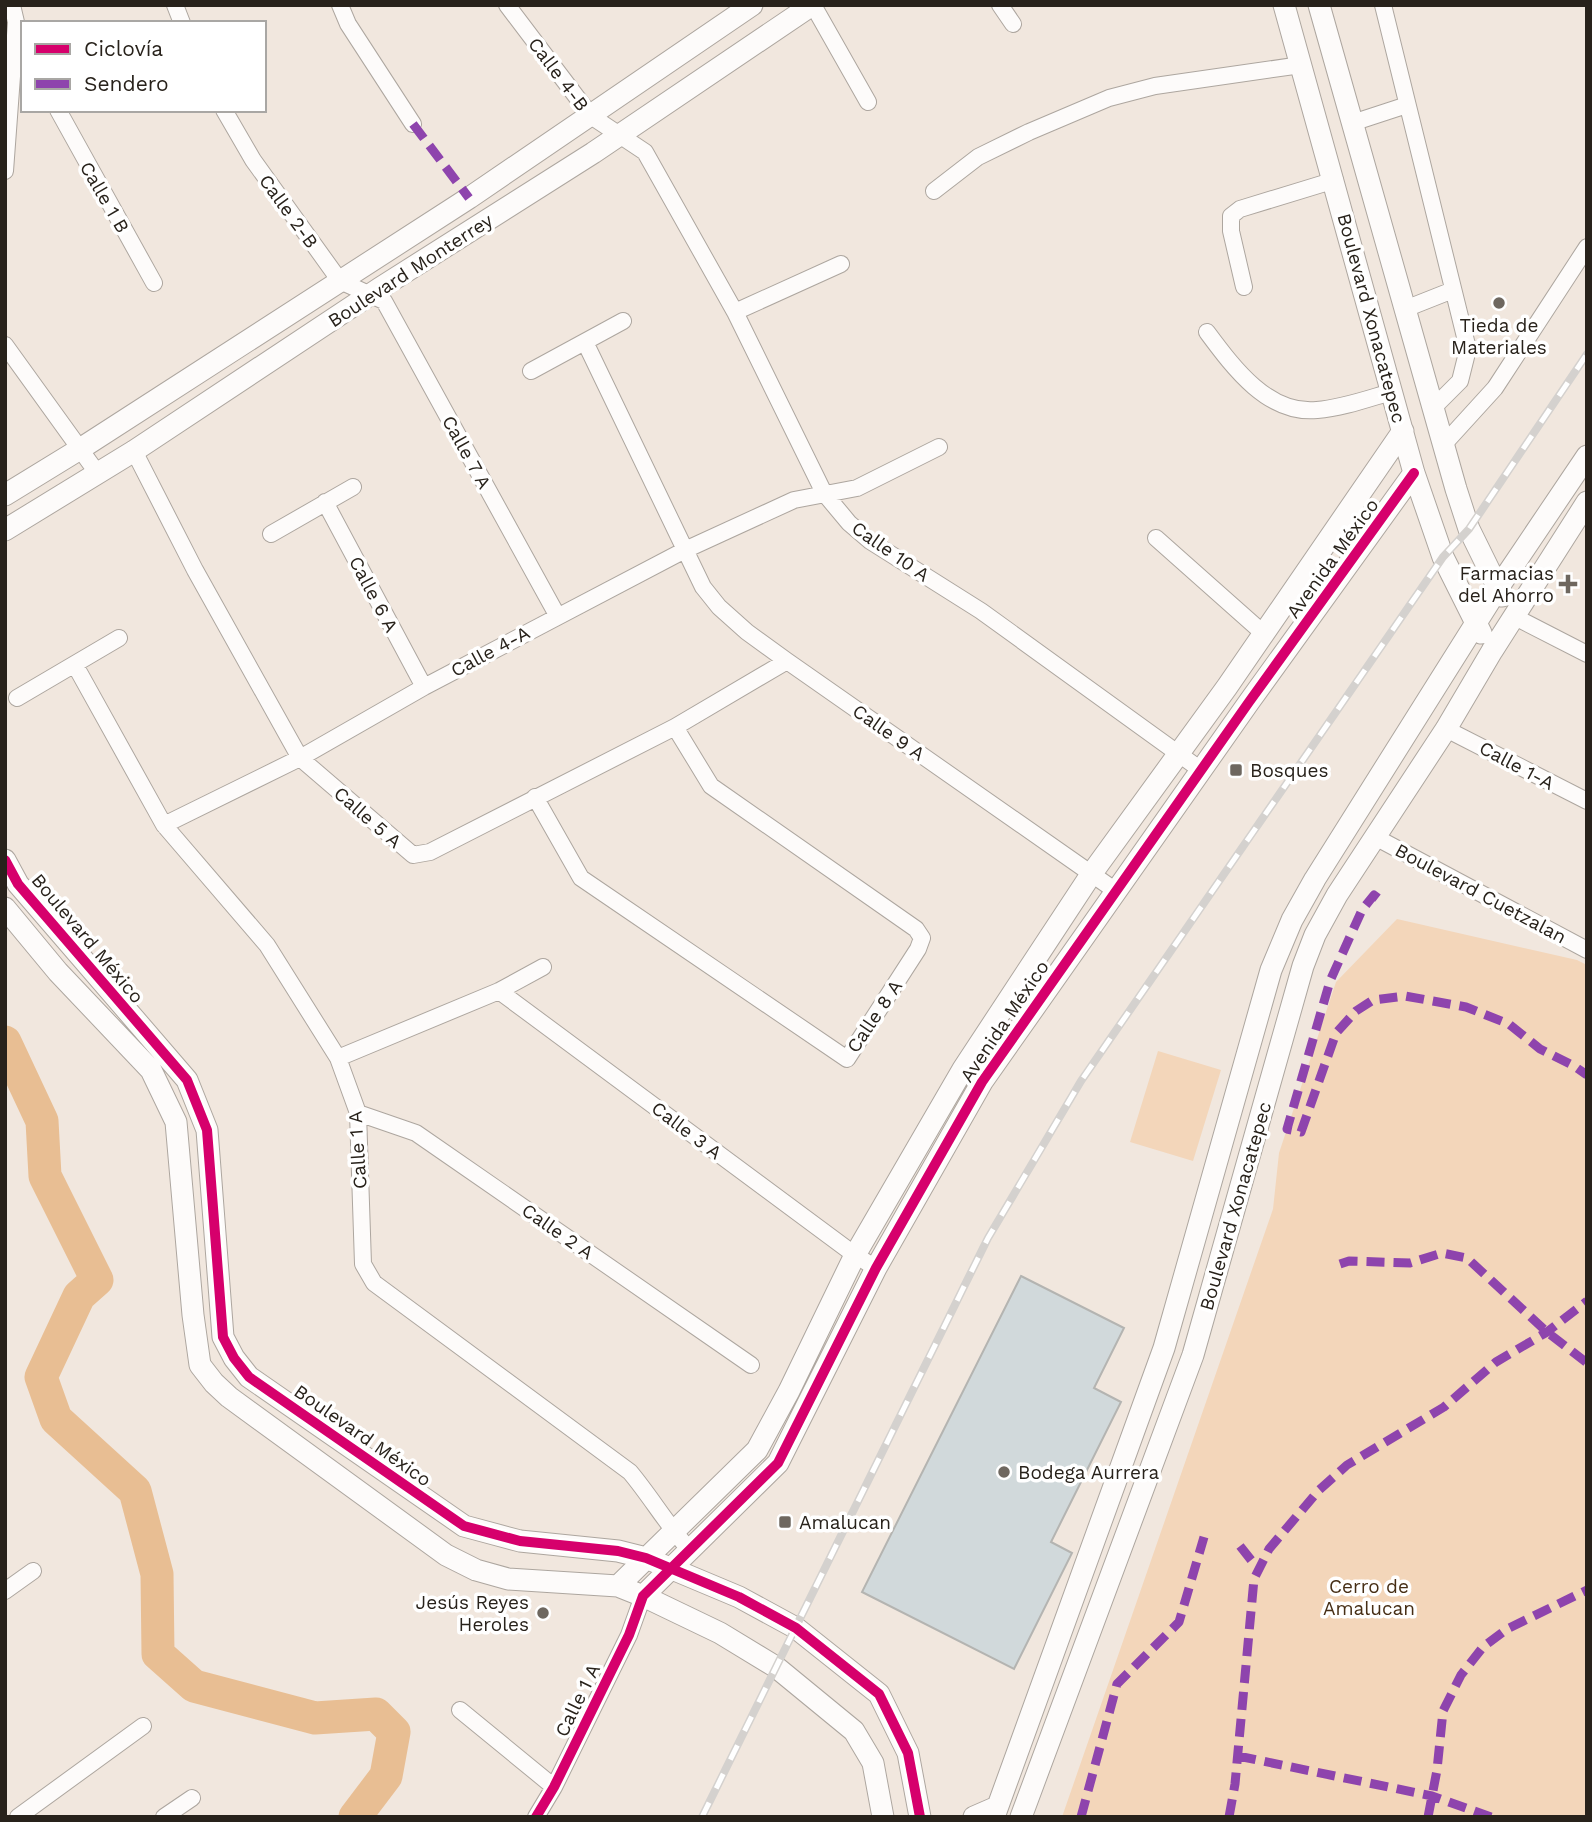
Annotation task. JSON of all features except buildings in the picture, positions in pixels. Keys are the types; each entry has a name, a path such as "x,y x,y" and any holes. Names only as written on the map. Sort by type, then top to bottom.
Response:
{"street":[{"path":"5,170 20,29 12,5"},
{"path":"340,5 348,24 413,124"},
{"name":"Calle 4-B","path":"507,5 591,116 619,136"},
{"name":"Boulevard Monterrey","path":"5,495 340,281 591,116 752,5"},
{"path":"813,5 868,102"},
{"name":"Boulevard Monterrey","path":"5,530 134,452 371,295 619,136 813,5"},
{"path":"1000,5 1013,24"},
{"name":"Boulevard Xonacatepec","path":"1021,1817 1193,1355 1303,966 1315,935 1336,895 1446,729 1492,651 1475,625 1443,557 1414,473 1335,180 1284,5"},
{"name":"Boulevard Xonacatepec","path":"1319,5 1469,529 1513,616"},
{"path":"1383,5 1468,349 1460,381 1433,408"},
{"path":"934,191 978,157 1110,98 1155,86 1301,65"},
{"path":"1352,123 1407,105"},
{"name":"Calle 1 B","path":"59,112 154,283"},
{"name":"Calle 2-B","path":"225,112 253,160 340,281 371,295"},
{"name":"Calle 10 A","path":"619,136 645,152 735,312 824,493 849,523 870,541 981,611 1201,770"},
{"path":"1244,287 1230,230 1231,216 1240,208 1335,180"},
{"path":"1444,444 1495,388 1587,247"},
{"path":"735,312 841,264"},
{"path":"1405,309 1453,290"},
{"name":"Calle 7 A","path":"371,295 384,301 557,615"},
{"path":"531,371 623,321"},
{"path":"1207,332 1235,371 1278,403 1295,410 1315,411 1391,392"},
{"name":"Calle 9 A","path":"586,342 703,587 719,607 747,632 787,661 1116,891"},
{"path":"5,345 98,474"},
{"name":"Avenida México","path":"618,1586 757,1450 855,1255 963,1069 1092,873 1179,754 1403,432"},
{"name":"Calle 4-A","path":"164,825 300,758 557,615 685,550 794,500 857,488 939,447"},
{"name":"Calle 5 A","path":"134,452 195,570 300,758 413,855 430,852 675,727 787,661"},
{"path":"1475,625 1497,588 1587,456"},
{"name":"Avenida México","path":"643,1596 778,1463 876,1268 982,1082 1414,473"},
{"path":"271,534 353,487"},
{"name":"Calle 6 A","path":"324,502 424,687"},
{"path":"1492,651 1587,502"},
{"path":"1156,538 1263,633"},
{"path":"1513,616 1587,654"},
{"name":"Boulevard Xonacatepec","path":"996,1812 1164,1348 1271,970 1292,920 1315,880 1475,625"},
{"path":"17,698 120,638"},
{"name":"Calle 1 A","path":"75,665 164,825 267,944 338,1058 358,1113 363,1264 374,1283 630,1472 689,1549"},
{"name":"Calle 8 A","path":"535,797 581,878 847,1059 918,949 922,938 916,929 711,786 675,727"},
{"name":"Calle 1-A","path":"1446,729 1587,802"},
{"name":"Boulevard Cuetzalan","path":"1375,837 1587,950"},
{"name":"Boulevard México","path":"5,860 18,884 187,1080 207,1130 223,1337 234,1358 249,1377 464,1526 520,1541 618,1551 646,1558 739,1597 796,1628 879,1694 908,1753 919,1815"},
{"name":"Boulevard México","path":"5,908 58,972 151,1070 176,1122 200,1365 214,1383 229,1397 446,1555 476,1570 508,1579 618,1586 720,1633 776,1667 855,1731 873,1763 883,1817"},
{"path":"338,1058 499,991 543,967"},
{"name":"Calle 3 A","path":"499,991 876,1268"},
{"name":"Calle 2 A","path":"358,1113 416,1133 751,1364"},
{"path":"5,1591 33,1571"},
{"name":"Calle 1 A","path":"536,1817 554,1787 628,1634 643,1596"},
{"path":"460,1710 554,1787"},
{"path":"18,1817 143,1726"},
{"path":"164,1817 192,1798"},
{"path":"974,1817 996,1812"},
{"path":"919,1815 941,1817"}],"green space":[{"name":"Cerro de Amalucan","path":"1397,919 1577,960 1587,965 1587,1817 1062,1817 1273,1209 1279,1153 1336,982"},
{"path":"1158,1051 1221,1070 1193,1161 1130,1142"}],"waterway":[{"path":"5,1042 42,1121 45,1176 97,1280 79,1296 41,1377 56,1419 135,1491 157,1574 158,1654 194,1686 315,1718 376,1714 394,1732 386,1776 355,1817"}],"railway":[{"path":"702,1817 988,1238 1081,1081 1443,557 1469,529 1587,354"}],"marked path":[{"path":"413,124 469,198"},
{"path":"1378,898 1374,895 1362,910 1330,981 1287,1129 1301,1132 1336,1033 1356,1011 1373,1000 1405,996 1466,1007 1509,1024 1540,1049 1587,1075"},
{"path":"1340,1264 1349,1261 1410,1263 1442,1253 1467,1258 1547,1332 1587,1363"},
{"path":"1229,1817 1235,1784 1254,1579 1269,1549 1319,1490 1347,1465 1444,1407 1496,1362 1547,1332 1587,1301"},
{"path":"1081,1817 1117,1684 1179,1622 1204,1537"},
{"path":"1240,1546 1259,1570"},
{"path":"1428,1817 1437,1770 1443,1711 1461,1675 1483,1647 1507,1629 1587,1590"},
{"path":"1238,1756 1432,1796 1491,1817"}],"cycle path":[{"path":"536,1817 554,1787 629,1635 643,1596 778,1463 876,1268 982,1082 1414,473"},
{"path":"5,860 18,884 187,1080 207,1130 223,1337 234,1358 249,1377 464,1526 520,1541 618,1551 646,1558 739,1597 796,1628 879,1694 908,1753 920,1817"}],"place":[{"name":"Tieda de Materiales","path":"1499,303"},
{"name":"Farmacias del Ahorro","path":"1568,584"},
{"name":"Bosques","path":"1236,770"},
{"name":"Bodega Aurrera","path":"1004,1472"},
{"name":"Amalucan","path":"785,1522"},
{"name":"Jesús Reyes Heroles","path":"543,1613"}]}
